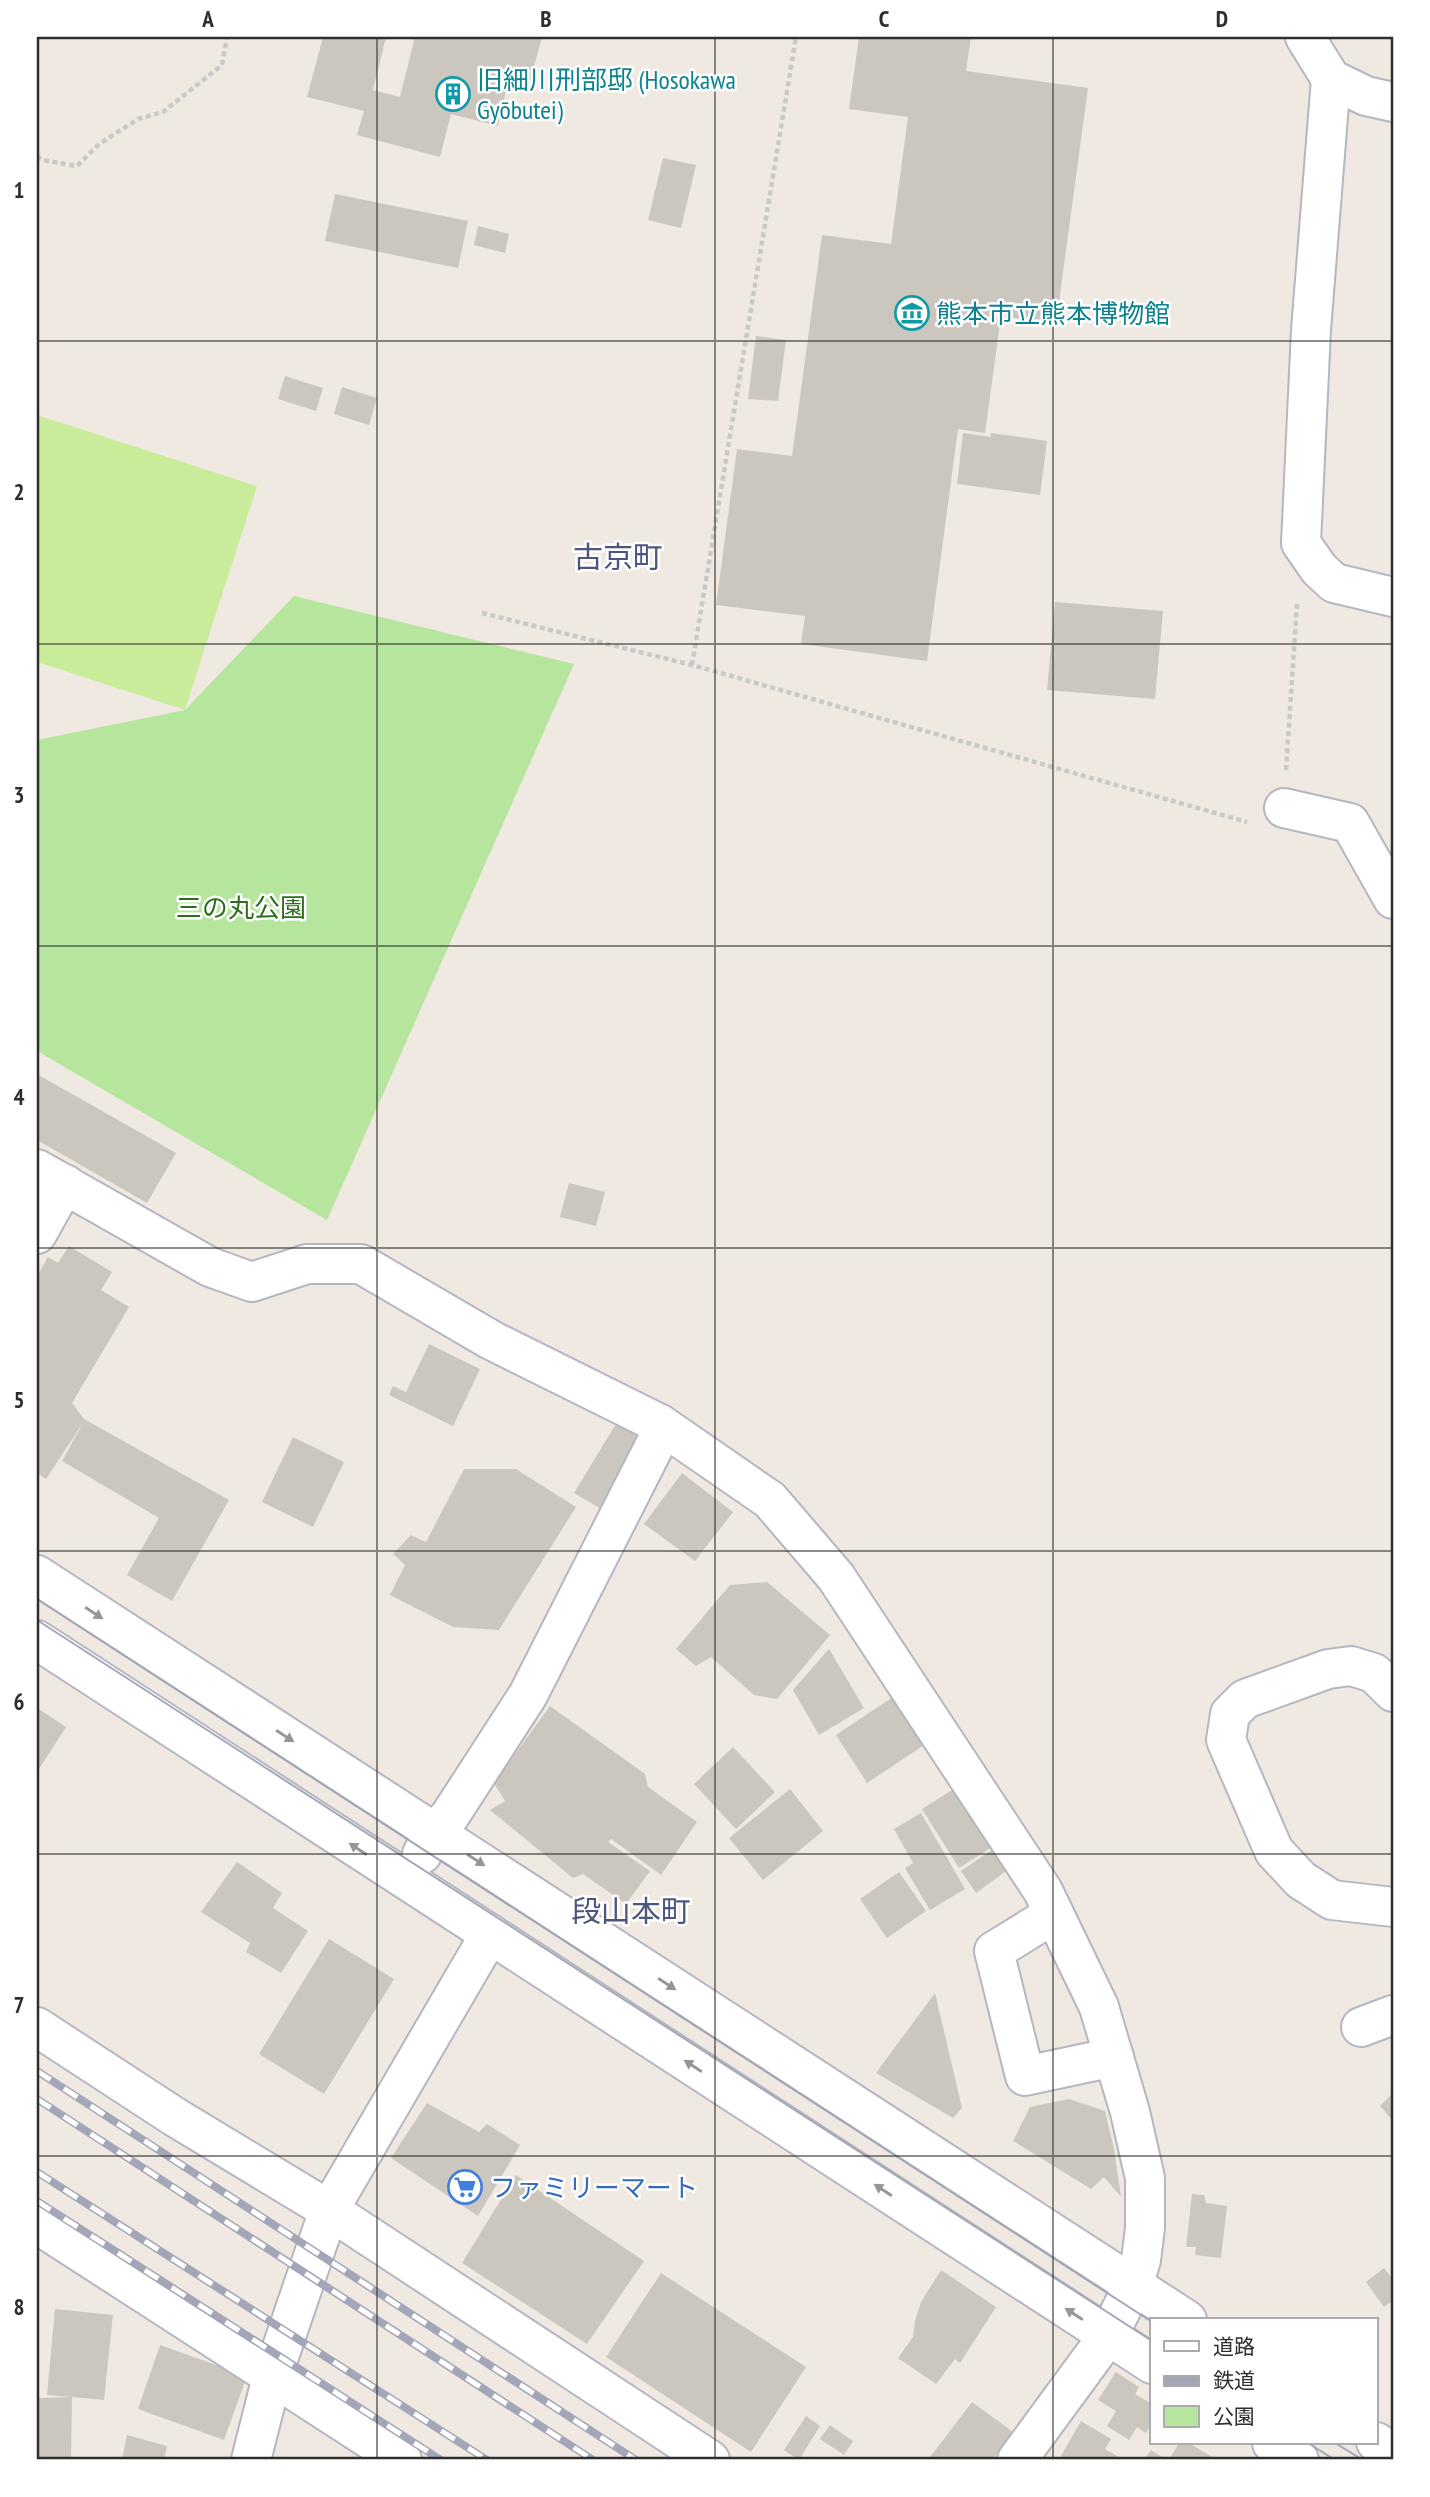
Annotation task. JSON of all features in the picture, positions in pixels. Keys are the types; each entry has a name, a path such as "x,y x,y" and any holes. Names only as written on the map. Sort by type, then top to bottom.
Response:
{"street":[{"path":"1305,37 1331,79 1366,96 1393,102"},
{"path":"1331,79 1311,330 1301,543 1319,569 1334,583 1393,597"},
{"path":"1284,808 1350,823 1393,898"},
{"path":"37,1234 51,1177 210,1267 252,1282 307,1264 361,1264 491,1340 660,1424 770,1500 836,1577 1043,1891 1099,2007 1130,2112 1145,2178 1141,2260 1133,2286 1108,2336 1017,2460"},
{"path":"406,1880 433,1833 449,1817 528,1695 659,1437 660,1424"},
{"path":"37,1575 1184,2318"},
{"path":"37,1640 1150,2363"},
{"path":"1393,1692 1374,1673 1351,1666 1328,1669 1245,1699 1230,1714 1226,1740 1274,1851 1301,1880 1332,1900 1393,1907"},
{"path":"1054,1914 993,1951 1026,2076 1114,2057"},
{"path":"251,2460 272,2377 329,2210 490,1934"},
{"path":"37,2027 175,2117 329,2210 710,2460"},
{"path":"37,2224 402,2460"},
{"path":"1378,2443 1393,2453"},
{"path":"1274,2444 1299,2460"}],"path":[{"path":"37,156 42,160 77,166 99,144 138,119 163,113 222,65 227,37"},
{"path":"692,665 796,37"},
{"path":"482,612 692,665 1282,832 1301,543"}],"green space":[{"path":"37,415 257,486 185,710 37,662"},
{"name":"三の丸公園","path":"294,596 574,664 327,1220 37,1051 37,740 185,710"}],"building":[{"name":"旧細川刑部邸 (Hosokawa Gyōbutei)","path":"323,37 386,37 373,90 400,97 415,37 542,37 527,92 507,86 498,126 451,114 440,157 357,135 364,111 307,97"},
{"path":"859,37 971,37 966,71 1088,88 1056,324 1001,316 985,433 958,429 927,661 801,644 805,616 716,605 737,449 792,456 822,235 891,244 908,117 849,109"},
{"path":"663,158 696,165 681,228 648,220"},
{"path":"335,194 468,221 458,268 325,241"},
{"path":"478,226 509,234 505,253 474,245"},
{"path":"756,336 786,340 778,401 748,399"},
{"path":"285,376 323,388 316,411 278,399"},
{"path":"342,387 377,398 369,425 334,414"},
{"path":"963,433 991,437 991,433 1047,441 1040,495 957,484"},
{"path":"1055,602 1163,611 1155,699 1047,690"},
{"path":"37,1074 176,1153 147,1203 37,1140"},
{"path":"569,1183 605,1192 596,1226 560,1217"},
{"path":"69,1246 112,1272 101,1290 129,1307 72,1403 84,1419 229,1500 172,1601 127,1575 159,1518 62,1461 83,1423 46,1479 37,1473 37,1276 48,1257 58,1263"},
{"path":"429,1344 480,1369 453,1426 389,1395 393,1386 406,1392"},
{"path":"622,1414 659,1437 611,1515 574,1493"},
{"path":"293,1437 344,1462 313,1527 262,1502"},
{"path":"464,1469 516,1469 576,1507 499,1630 453,1627 390,1595 405,1565 393,1554 411,1535 426,1542"},
{"path":"682,1473 733,1512 695,1561 644,1524"},
{"path":"767,1582 830,1635 777,1699 754,1695 711,1657 696,1666 676,1649 730,1585"},
{"path":"829,1649 864,1708 819,1735 793,1690"},
{"path":"896,1695 927,1743 867,1783 836,1735"},
{"path":"550,1706 645,1774 648,1787 697,1822 661,1875 611,1839 608,1842 650,1871 626,1904 583,1874 573,1878 490,1810 505,1801 494,1783"},
{"path":"37,1708 66,1727 37,1772"},
{"path":"733,1747 775,1792 736,1829 694,1784"},
{"path":"960,1785 997,1844 959,1868 922,1809"},
{"path":"790,1789 823,1831 763,1880 729,1838"},
{"path":"921,1813 965,1889 930,1910 905,1868 913,1863 894,1829"},
{"path":"999,1845 1013,1866 976,1893 961,1871"},
{"path":"237,1862 282,1893 273,1908 308,1931 281,1973 246,1952 250,1943 201,1912"},
{"path":"899,1872 926,1911 887,1938 860,1899"},
{"path":"329,1939 394,1979 324,2094 259,2054"},
{"path":"935,1993 962,2108 953,2118 876,2073"},
{"path":"1393,2093 1393,2121 1380,2106"},
{"path":"1069,2099 1105,2111 1121,2197 1104,2177 1091,2189 1013,2141 1030,2107"},
{"name":"ファミリーマート","path":"427,2103 479,2132 487,2124 520,2145 478,2216 391,2158"},
{"path":"516,2175 644,2261 587,2344 462,2263"},
{"path":"1192,2194 1204,2195 1206,2203 1227,2206 1221,2258 1195,2255 1196,2247 1186,2247"},
{"path":"1384,2268 1393,2280 1393,2300 1384,2307 1366,2282"},
{"path":"941,2270 996,2307 960,2363 955,2359 936,2384 898,2358 913,2337 921,2302"},
{"path":"661,2273 806,2367 751,2452 606,2357"},
{"path":"55,2309 113,2315 104,2400 47,2395"},
{"path":"160,2345 247,2376 224,2440 138,2409"},
{"path":"1116,2372 1139,2387 1135,2394 1150,2403 1150,2426 1146,2433 1137,2427 1129,2440 1107,2426 1116,2411 1098,2400"},
{"path":"72,2397 71,2460 37,2460 37,2398"},
{"path":"972,2402 1013,2432 992,2460 928,2460"},
{"path":"806,2416 820,2426 799,2460 784,2450"},
{"path":"1081,2421 1111,2439 1105,2449 1124,2460 1068,2460 1061,2456"},
{"path":"830,2425 853,2441 844,2455 820,2439"},
{"path":"127,2435 167,2446 164,2460 122,2460"},
{"path":"1178,2444 1191,2444 1217,2460 1169,2460"},
{"path":"1151,2450 1167,2460 1144,2460"}],"tram line":[{"path":"37,1599 1150,2321"},
{"path":"37,1620 1150,2340"},
{"path":"1310,2444 1335,2460"},
{"path":"1337,2444 1363,2460"}],"railway":[{"path":"37,2071 636,2460"},
{"path":"37,2099 593,2460"},
{"path":"37,2172 487,2460"},
{"path":"37,2201 441,2460"}],"place":[{"name":"旧細川刑部邸 (Hosokawa Gyōbutei)","path":"453,94"},
{"name":"熊本市立熊本博物館","path":"912,313"},
{"name":"ファミリーマート","path":"465,2187"}],"district":[{"name":"古京町","path":"618,556"},
{"name":"段山本町","path":"631,1910"}]}
